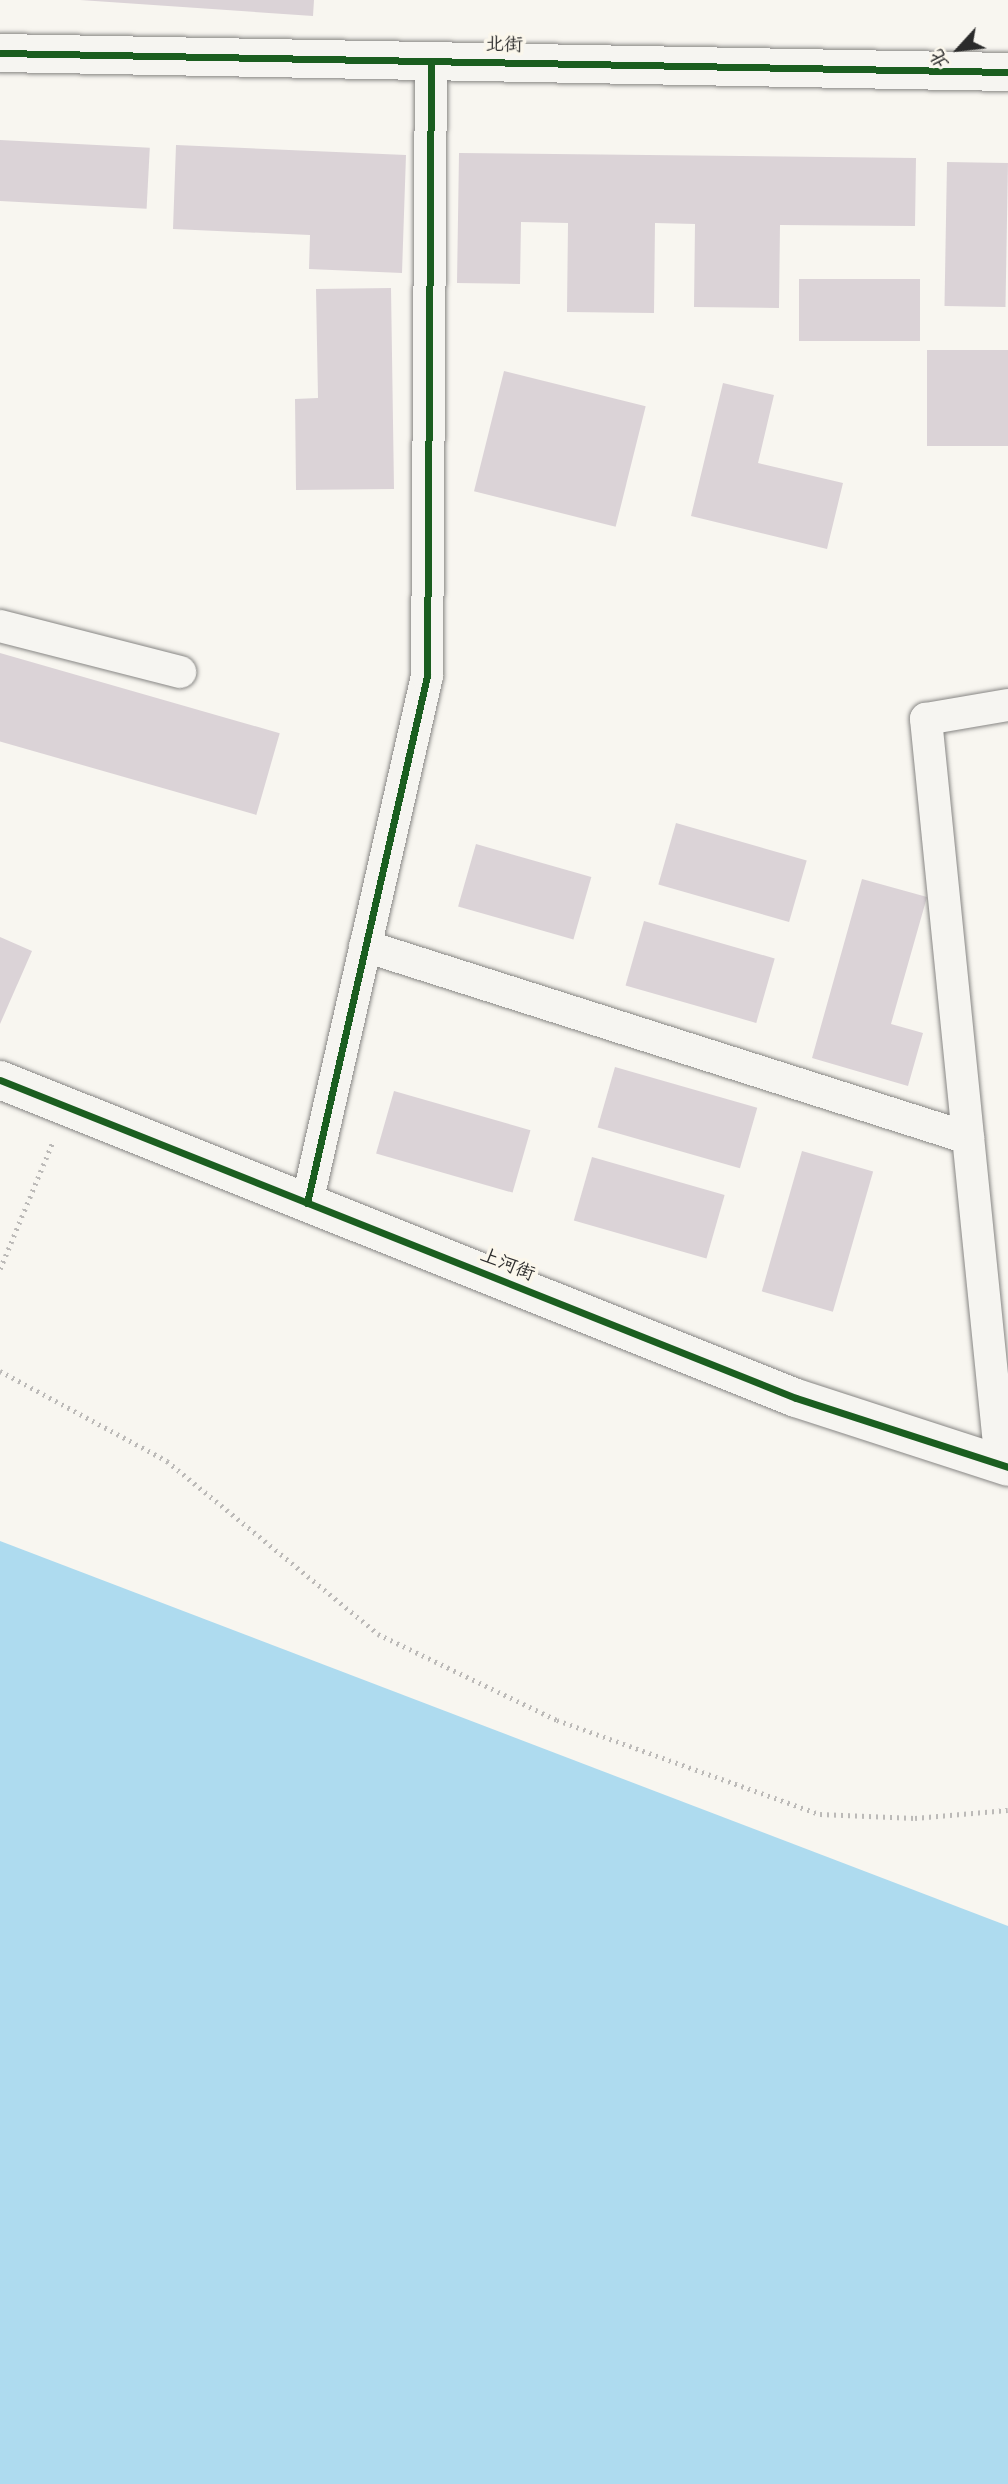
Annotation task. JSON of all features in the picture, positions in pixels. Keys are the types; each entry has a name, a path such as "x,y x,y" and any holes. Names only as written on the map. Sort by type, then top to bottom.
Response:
{"street":[{"name":"北街","path":"0,52 1008,72"},
{"path":"307,1203 427,676 431,61"},
{"path":"0,626 180,673"},
{"path":"1004,1465 996,1298 968,1138 926,719 1008,705"},
{"path":"365,946 968,1138"},
{"name":"上河街","path":"0,1080 796,1398 1004,1465"}],"path":[{"path":"0,1269 67,1106"},
{"path":"0,1371 167,1461 378,1634 557,1720 820,1814 915,1818 1008,1810"}],"water":[{"path":"0,1541 1008,1926 1008,2484 0,2484"}],"building":[{"path":"80,0 314,0 313,16"},
{"path":"0,140 150,148 147,209 0,201"},
{"path":"176,145 406,155 402,273 309,269 310,235 173,229"},
{"path":"459,153 916,158 915,226 780,225 779,308 694,307 695,224 655,223 654,313 567,312 568,223 521,222 520,284 457,283"},
{"path":"947,162 1008,163 1005,307 944,306"},
{"path":"799,279 920,279 920,341 799,341"},
{"path":"391,288 394,489 296,490 295,399 318,398 316,289"},
{"path":"927,350 1008,350 1008,446 927,446"},
{"path":"504,371 646,406 616,527 474,491"},
{"path":"723,383 774,395 758,463 843,483 827,549 691,516"},
{"path":"0,653 280,733 256,815 0,741"},
{"path":"676,823 807,860 789,922 658,885"},
{"path":"476,844 591,877 573,940 458,906"},
{"path":"862,879 927,897 891,1024 923,1033 908,1086 812,1058"},
{"path":"644,921 775,958 756,1023 626,985"},
{"path":"0,937 32,951 0,1024"},
{"path":"615,1067 757,1108 740,1168 598,1128"},
{"path":"394,1091 530,1130 513,1193 376,1153"},
{"path":"802,1151 873,1171 833,1312 762,1291"},
{"path":"592,1157 725,1195 706,1258 574,1220"}],"cycle path":[{"path":"0,53 1008,72"},
{"path":"307,1203 427,676 431,61"},
{"path":"0,1080 796,1398 1008,1467"}]}
